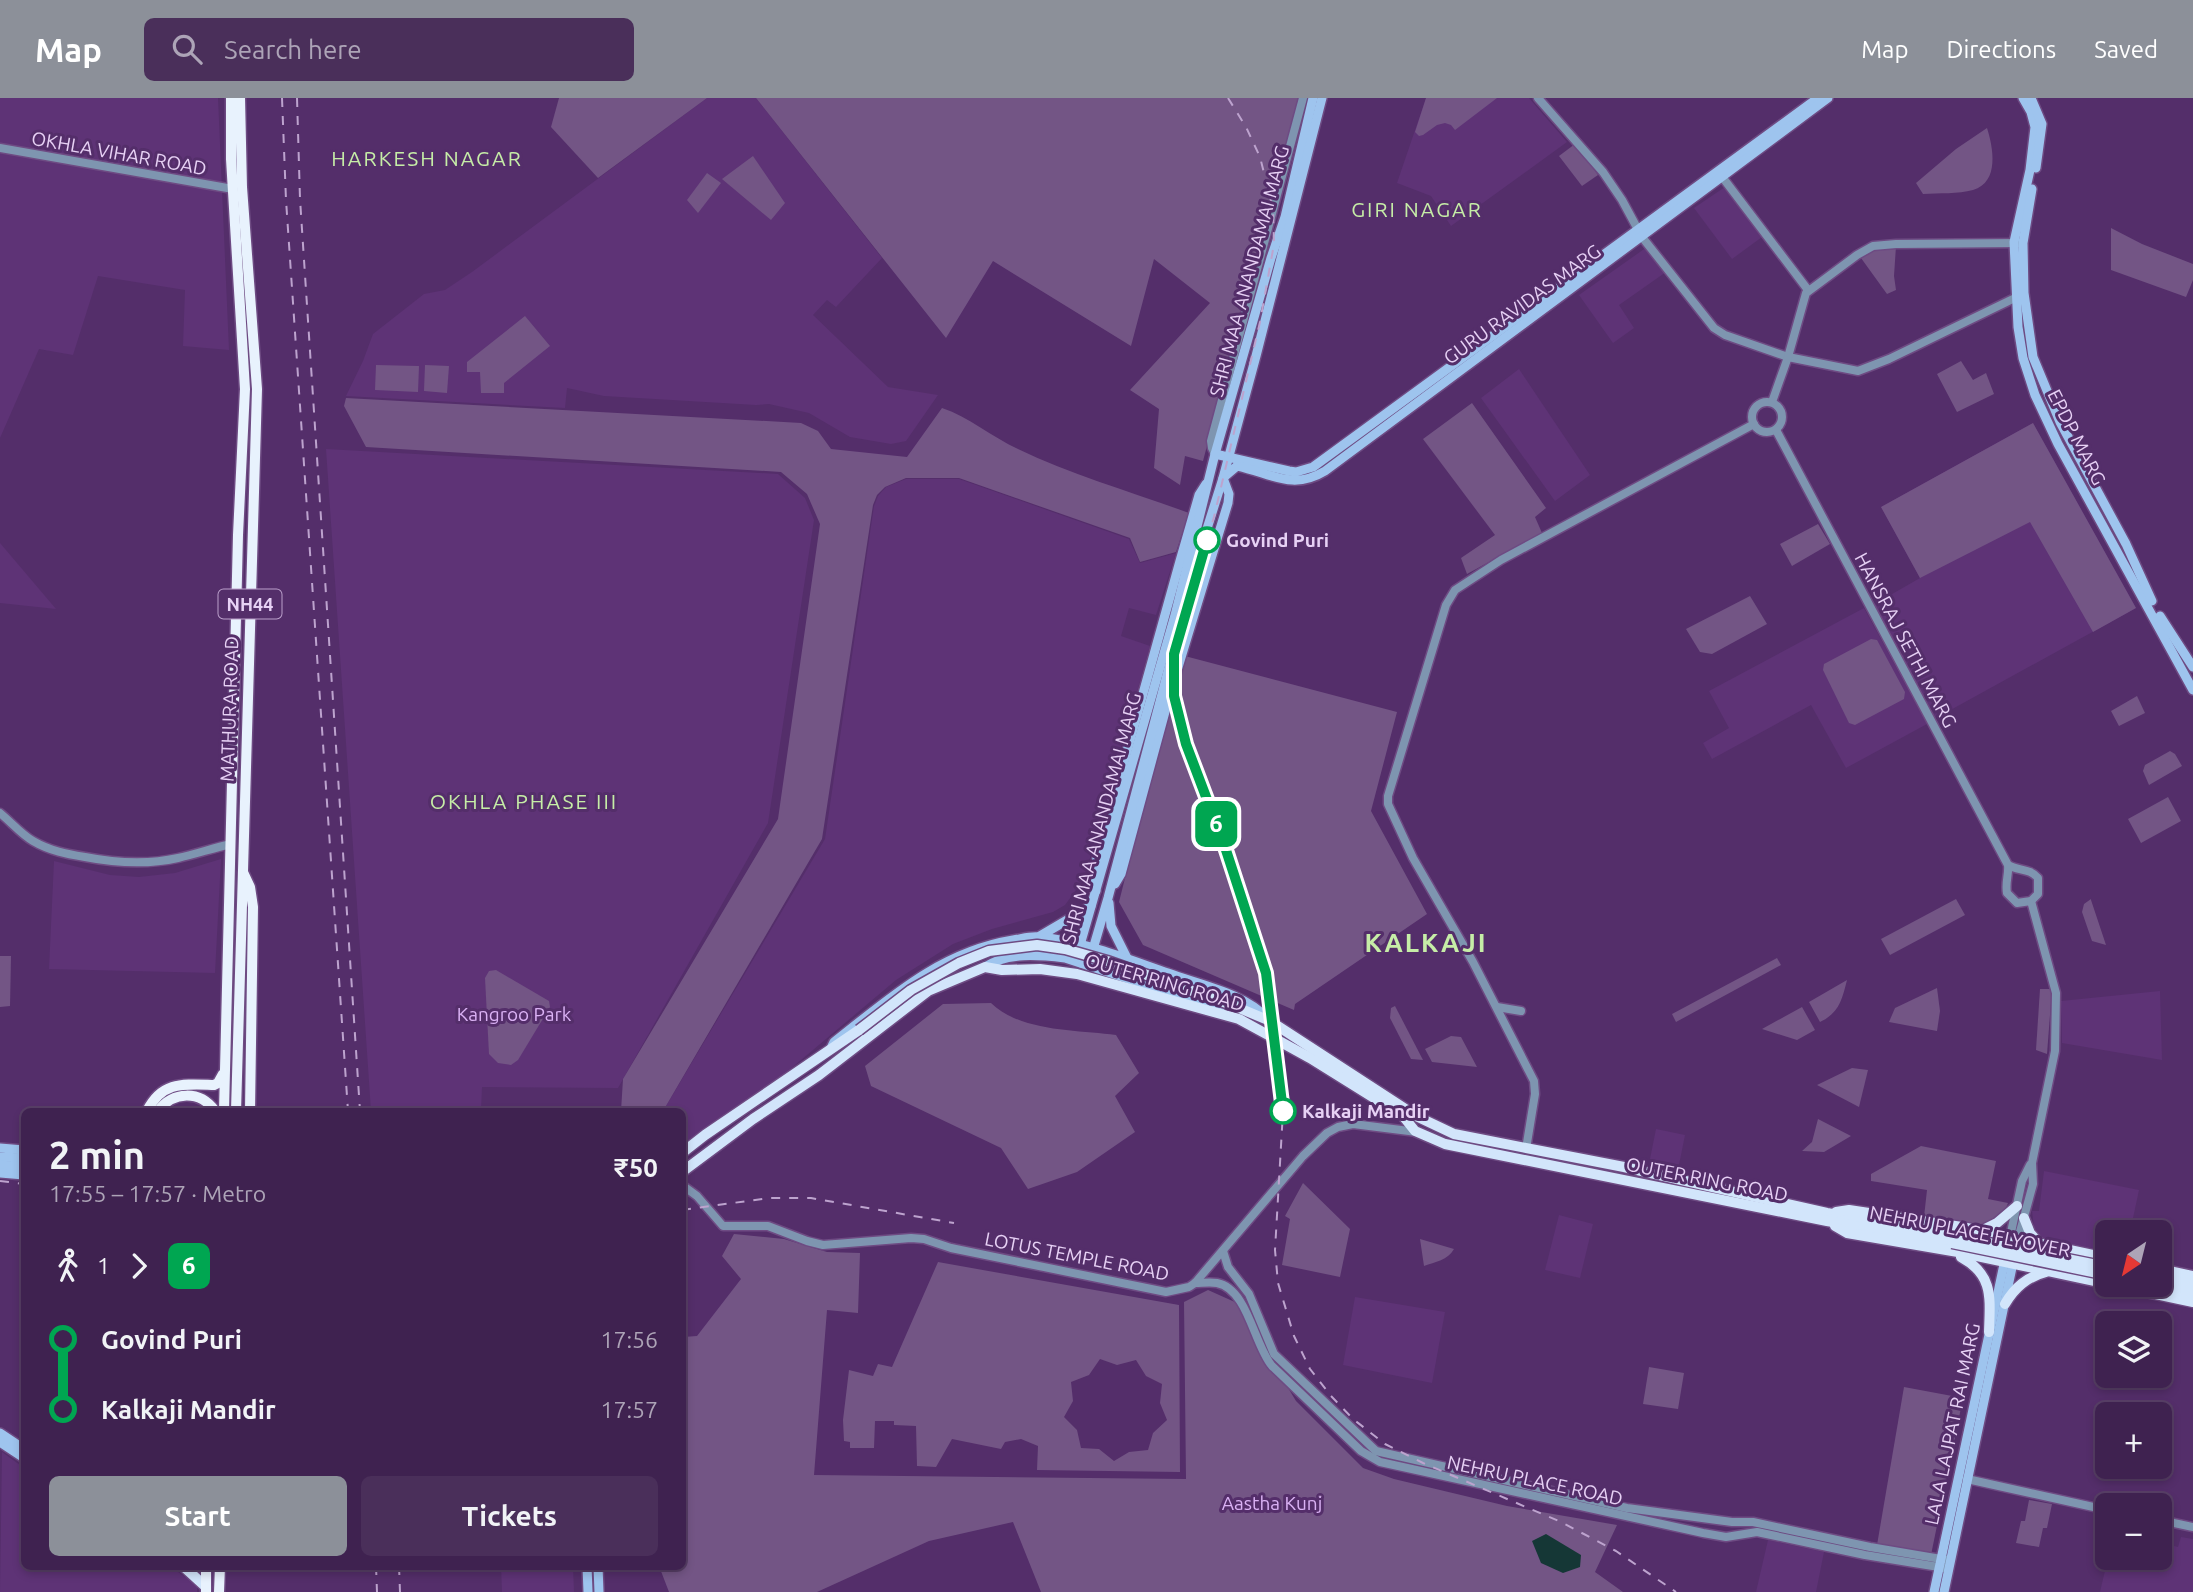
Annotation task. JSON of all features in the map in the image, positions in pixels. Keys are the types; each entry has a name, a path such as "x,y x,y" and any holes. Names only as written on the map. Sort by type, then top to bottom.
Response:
{"highway":[{"name":"MATHURA ROAD","path":"224,1108 238,534 245,389 233,189 231,98"},
{"name":"MATHURA ROAD","path":"236,1108 257,389 242,187 240,98"},
{"path":"242,870 250,887 253,906 250,1108"},
{"path":"148,1108 160,1091 169,1087 214,1085 225,1069"},
{"path":"161,1108 170,1100 181,1096 200,1098 212,1108"},
{"path":"206,1570 206,1590"},
{"path":"219,1592 220,1570"}],"main road":[{"name":"SHRI MAA ANANDAMAI MARG","path":"1081,963 1080,945 1096,891 1091,883 1094,867 1197,502 1209,479 1285,217 1313,98"},
{"name":"SHRI MAA ANANDAMAI MARG","path":"1081,963 1093,949 1109,893 1197,564 1229,457 1322,98"},
{"name":"GURU RAVIDAS MARG","path":"1223,478 1237,466 1290,481 1314,477 1643,235 1818,98"},
{"name":"GURU RAVIDAS MARG","path":"1720,174 1828,98"},
{"name":"EPDP MARG","path":"2023,98 2035,127 2019,243 2018,327 2023,358 2040,408 2193,690"},
{"name":"EPDP MARG","path":"2031,98 2042,124 2040,153 2019,243 2032,356 2060,422 2126,544 2149,596 2193,667"},
{"name":"GURU RAVIDAS MARG","path":"1215,454 1296,472 1313,467 1643,235"},
{"path":"1109,893 1111,926 1128,960"},
{"path":"1033,937 1092,906"},
{"path":"1029,956 1034,953 1036,946 1033,937"},
{"path":"686,1150 830,1051 837,1040 938,964 991,943 1033,937 1080,945 1232,996 1262,1012 1270,1021"},
{"name":"OUTER RING ROAD","path":"830,1051 911,990 959,963 989,951 1037,945 1065,949 1107,961 1270,1021 1432,1125 1454,1134 1622,1166 1827,1217"},
{"path":"985,967 1002,958 1065,958 1224,1010 1239,1019"},
{"name":"OUTER RING ROAD","path":"686,1169 753,1119 819,1075 928,991 985,967 1002,970 1040,968 1077,974 1239,1019 1310,1058 1403,1116 1417,1132 1445,1144 1471,1152 1827,1217"},
{"path":"1149,986 1148,979 1151,974 1160,971"},
{"path":"0,1148 21,1150"},
{"path":"0,1157 21,1158"},
{"path":"0,1165 21,1167"},
{"path":"0,1173 21,1175"},
{"path":"1980,1231 1997,1223 2017,1206"},
{"path":"1827,1217 1849,1210 1962,1227 2095,1256"},
{"path":"1827,1217 1847,1233 1954,1252 2193,1302"},
{"name":"NEHRU PLACE FLYOVER","path":"1827,1217 2095,1273"},
{"path":"2024,1218 2030,1233 2040,1244"},
{"name":"NEHRU PLACE FLYOVER","path":"1852,1222 2095,1265"},
{"path":"1954,1252 1967,1251 1972,1243 1972,1234 1962,1227"},
{"path":"2009,1264 2014,1238"},
{"path":"1954,1252 1972,1262 1987,1280 1990,1294 1989,1332"},
{"path":"2077,1279 2069,1273 2067,1264 2075,1254 2084,1254"},
{"name":"LALA LAJPAT RAI MARG","path":"1934,1592 1945,1564 1968,1479 2005,1304 2009,1264"},
{"name":"LALA LAJPAT RAI MARG","path":"1944,1592 1945,1564 1989,1332 2009,1264"},
{"path":"2005,1304 2017,1286 2026,1279 2047,1272"},
{"path":"2172,1272 2193,1276"},
{"path":"2172,1281 2193,1285"},
{"path":"2172,1288 2193,1293"},
{"path":"0,1433 21,1447"},
{"path":"0,1442 21,1456"},
{"path":"187,1570 206,1590"},
{"path":"587,1570 589,1592"},
{"path":"598,1570 599,1592"}],"street":[{"path":"1215,454 1211,441 1303,98"},
{"path":"1540,98 1577,139 1610,183 1643,235 1718,331 1788,357 1851,371 1863,370 2017,297"},
{"name":"OKHLA VIHAR ROAD","path":"0,148 233,189"},
{"path":"1720,174 1808,290"},
{"path":"1772,402 1808,290 1872,246 2019,243"},
{"path":"1763,402 1772,402 1778,406 1782,422 1776,430 1763,432 1754,424 1752,417 1756,406 1763,402"},
{"path":"1526,1149 1535,1085 1497,1007 1413,858 1388,804 1388,796 1446,605 1455,590 1501,560 1754,424"},
{"name":"HANSRAJ SETHI MARG","path":"1776,430 2014,873"},
{"path":"0,813 31,840 55,852 125,863 150,862 231,844"},
{"path":"2029,871 2038,878 2038,894 2031,901 2022,904 2009,897 2006,887 2014,873 2029,871"},
{"path":"2014,1238 2024,1218 2033,1184 2032,1163 2055,1051 2056,993 2031,901"},
{"path":"1497,1007 1521,1011"},
{"name":"LOTUS TEMPLE ROAD","path":"686,1188 697,1196 723,1226 768,1226 813,1243 923,1239 951,1248 1155,1291 1177,1291 1195,1283 1327,1133 1353,1124 1417,1132"},
{"path":"2014,1238 2022,1181 2032,1163"},
{"name":"NEHRU PLACE ROAD","path":"1223,1251 1228,1267 1249,1294 1274,1354 1376,1451 1628,1508 1732,1522 1761,1523 1945,1564"},
{"name":"NEHRU PLACE ROAD","path":"1195,1283 1221,1284 1236,1297 1248,1314 1262,1351 1272,1366 1361,1451 1380,1462 1703,1533 1726,1537 1757,1532 1865,1555 1945,1564"},
{"path":"1968,1479 2095,1507"},
{"path":"2172,1523 2193,1527"}],"shaded area":[{"path":"0,98 218,98 229,350 183,346 185,290 98,276 73,355 39,349 0,438"},
{"path":"707,98 756,98 882,258 836,307 827,300 813,315 888,387 938,395 906,441 891,444 850,437 809,413 769,404 604,396 567,388 565,408 346,396 373,334 424,294 445,290 472,272"},
{"path":"1426,98 1529,98 1567,142 1451,226 1431,196 1397,183"},
{"path":"1725,187 1762,237 1732,259 1694,208"},
{"path":"1647,247 1666,272 1619,305 1634,328 1613,343 1579,295"},
{"path":"1519,369 1590,475 1555,501 1481,398"},
{"path":"2033,423 2136,608 1936,718 1873,605 1920,578 1881,507"},
{"path":"326,449 778,474 805,498 814,520 768,823 618,1088 482,1087 481,1108 371,1108"},
{"path":"906,479 959,479 1129,539 1140,563 1176,553 1156,615 1129,608 1121,636 1150,646 1084,879 1065,905 1053,912 992,929 953,944 896,980 769,1087 686,1142 686,1108 665,1108 825,839 874,506 886,487"},
{"path":"0,543 56,609 0,603"},
{"path":"1864,608 1927,724 1846,768 1811,705 1712,759 1703,743 1729,728 1709,691"},
{"path":"221,859 215,973 49,969 54,861 110,875 139,877 175,873"},
{"path":"2160,991 2162,1060 2062,1043 2061,1001"},
{"path":"1656,1129 1685,1135 1679,1165 1650,1159"},
{"path":"2044,1171 2139,1190 2133,1220 2095,1220 2095,1251 2044,1240 2034,1227 2032,1211 2039,1211"},
{"path":"1559,1215 1593,1224 1580,1278 1545,1270"},
{"path":"1355,1297 1445,1312 1432,1383 1343,1365"},
{"path":"2,1452 21,1466 21,1570 175,1570 197,1585 197,1592 0,1592"},
{"path":"1546,1534 1581,1555 1580,1567 1563,1573 1541,1563 1532,1541"},
{"path":"2181,1537 2193,1539 2193,1592 2100,1592 2105,1570 2172,1570 2172,1546 2178,1547"},
{"path":"1768,1540 1824,1552 1816,1592 1756,1592"},
{"path":"501,1570 573,1570 574,1592 502,1592"}],"green space":[{"path":"559,98 707,98 598,178 551,127"},
{"path":"756,98 1299,98 1203,461 1185,456 1180,485 1154,468 1159,409 1130,390 1210,303 1154,259 1131,346 993,261 946,338"},
{"path":"1426,98 1497,98 1455,130 1445,123 1419,136 1415,132"},
{"path":"1987,128 1992,163 1991,172 1982,186 1961,192 1923,194 1916,183 1956,149"},
{"path":"1575,144 1598,175 1582,186 1559,156"},
{"path":"753,156 785,203 771,220 722,179"},
{"path":"707,173 721,183 698,213 687,200"},
{"path":"2111,228 2142,244 2193,264 2193,280 2186,297 2111,270"},
{"path":"1896,246 1896,290 1887,294 1861,258 1875,247"},
{"path":"525,316 550,346 504,383 504,393 481,393 480,372 467,372 467,362"},
{"path":"1961,361 1973,380 1986,373 1994,394 1957,412 1937,374"},
{"path":"376,365 419,366 418,392 375,390"},
{"path":"425,365 449,366 447,393 424,391"},
{"path":"346,398 801,423 818,431 831,449 907,457 942,408 1039,458 1189,513 1176,552 1140,562 1130,538 959,478 906,478 885,487 877,495 873,505 822,839 665,1108 621,1108 623,1079 778,819 820,524 807,494 781,472 366,447 344,406"},
{"path":"1472,403 1546,508 1535,517 1542,533 1467,574 1461,558 1495,535 1423,439"},
{"path":"2033,423 2136,608 2093,632 2030,522 1920,578 1881,507"},
{"path":"1818,524 1830,544 1792,566 1780,544"},
{"path":"1750,596 1767,624 1712,654 1700,652 1686,629"},
{"path":"1871,639 1877,640 1905,692 1904,699 1855,725 1849,723 1823,670 1824,664"},
{"path":"1181,655 1397,712 1371,811 1427,914 1295,1004 1294,1010 1143,945 1119,902"},
{"path":"2137,696 2145,713 2119,726 2111,711"},
{"path":"2170,751 2182,766 2149,785 2143,771 2145,765"},
{"path":"2168,797 2181,821 2141,843 2128,819"},
{"path":"1956,899 1965,915 1890,955 1881,939"},
{"path":"2091,899 2106,945 2092,941 2082,912 2084,904"},
{"path":"0,956 11,956 10,1006 0,1007"},
{"path":"1777,958 1781,965 1676,1022 1672,1014"},
{"name":"Kangroo Park","path":"496,970 549,1001 550,1007 518,1060 511,1065 498,1063 489,1054 485,978 489,971"},
{"path":"1847,980 1839,1005 1820,1022 1809,1002"},
{"path":"1937,988 1940,1011 1937,1031 1889,1022 1895,1008"},
{"path":"2040,989 2052,989 2047,1054 2036,1050"},
{"path":"991,1003 1018,1020 1033,1025 1116,1035 1139,1073 1115,1096 1135,1132 1077,1172 1028,1189 1001,1148 871,1086 865,1066 943,1004"},
{"path":"1395,1006 1423,1060 1411,1059 1390,1018 1391,1008"},
{"path":"1802,1007 1815,1030 1797,1040 1762,1029"},
{"path":"1451,1036 1461,1037 1477,1067 1432,1062 1425,1049"},
{"path":"1852,1068 1868,1070 1859,1107 1817,1085"},
{"path":"1818,1119 1851,1136 1824,1152 1802,1151 1812,1142"},
{"path":"1921,1146 1996,1161 1988,1199 2008,1203 2002,1217 1980,1228 1924,1217 1927,1190 1871,1181 1871,1174"},
{"path":"1303,1183 1350,1229 1340,1277 1282,1265 1290,1219 1285,1216"},
{"name":"Aastha Kunj","path":"734,1234 784,1239 827,1252 860,1253 858,1313 827,1310 814,1475 1186,1479 1184,1302 1208,1290 1237,1303 1296,1401 1363,1468 1394,1479 1507,1506 1617,1525 1595,1572 1623,1592 1041,1592 1013,1522 929,1541 817,1592 669,1592 661,1570 686,1570 686,1337 697,1336 741,1279 722,1256"},
{"path":"1420,1239 1454,1249 1445,1258 1424,1266"},
{"path":"938,1262 1179,1305 1180,1472 1037,1470 1038,1446 1021,1439 1005,1442 1001,1449 952,1439 936,1467 917,1466 916,1426 894,1425 894,1421 875,1421 874,1448 850,1448 850,1442 844,1441 843,1420 849,1370 873,1376 878,1364 892,1367","holes":["1100,1359 1117,1365 1136,1360 1146,1376 1162,1384 1160,1403 1167,1420 1153,1433 1148,1450 1129,1452 1114,1461 1099,1449 1081,1448 1077,1430 1064,1417 1073,1401 1071,1382 1089,1375"]},
{"path":"1649,1367 1684,1373 1678,1409 1643,1404"},
{"path":"1904,1387 1963,1398 1931,1555 1877,1545"},
{"path":"2029,1500 2052,1504 2047,1528 2043,1528 2039,1547 2016,1543 2021,1521 2025,1521"}],"railway":[{"path":"282,98 286,200 348,1108"},
{"path":"297,98 300,199 360,1108"},
{"path":"1228,98 1260,157 1273,209 1274,244 1260,322 1214,517 1174,654 1174,696 1186,744 1225,847 1266,973 1283,1111 1275,1250 1278,1283 1294,1336 1310,1369 1353,1419 1385,1444 1561,1522 1616,1551 1676,1592"},
{"path":"0,1181 21,1184"},
{"path":"686,1209 769,1198 811,1198 954,1223"},
{"path":"376,1570 377,1592"},
{"path":"399,1570 400,1592"}],"metro line":[{"name":"6","path":"1207,540 1174,654 1174,696 1186,744 1225,847 1266,973 1283,1111"}],"place":[{"name":"Govind Puri","path":"1207,540"},
{"name":"Kalkaji Mandir","path":"1283,1111"}],"district":[{"name":"HARKESH NAGAR","path":"427,158"},
{"name":"GIRI NAGAR","path":"1417,209"},
{"name":"OKHLA PHASE III","path":"524,801"},
{"name":"KALKAJI","path":"1426,942"}]}
